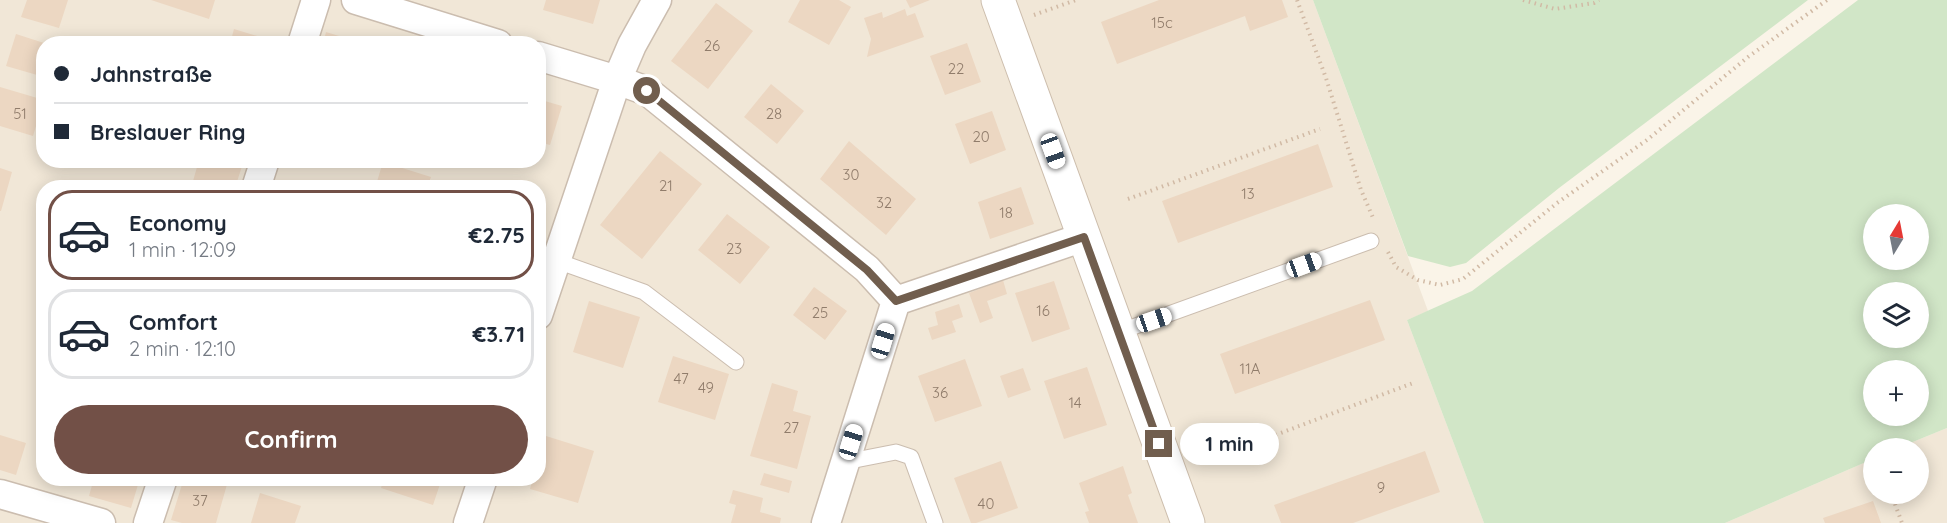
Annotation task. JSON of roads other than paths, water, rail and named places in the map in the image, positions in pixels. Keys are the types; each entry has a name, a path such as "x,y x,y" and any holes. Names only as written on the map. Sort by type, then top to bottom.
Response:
{"main road":[{"path":"1002,11 1188,523"}],"street":[{"path":"305,36 316,0"},
{"path":"356,0 472,36"},
{"path":"546,281 557,261 618,80 632,45 657,0"},
{"path":"546,58 647,91 867,270 896,301"},
{"path":"896,301 1084,237"},
{"path":"826,523 896,301"},
{"path":"148,523 160,486"},
{"path":"468,523 480,486"},
{"path":"0,494 101,523"}],"lane":[{"path":"1119,332 1377,242"},
{"path":"557,261 644,291 736,362"},
{"path":"845,462 896,452 910,457 935,523"}]}
